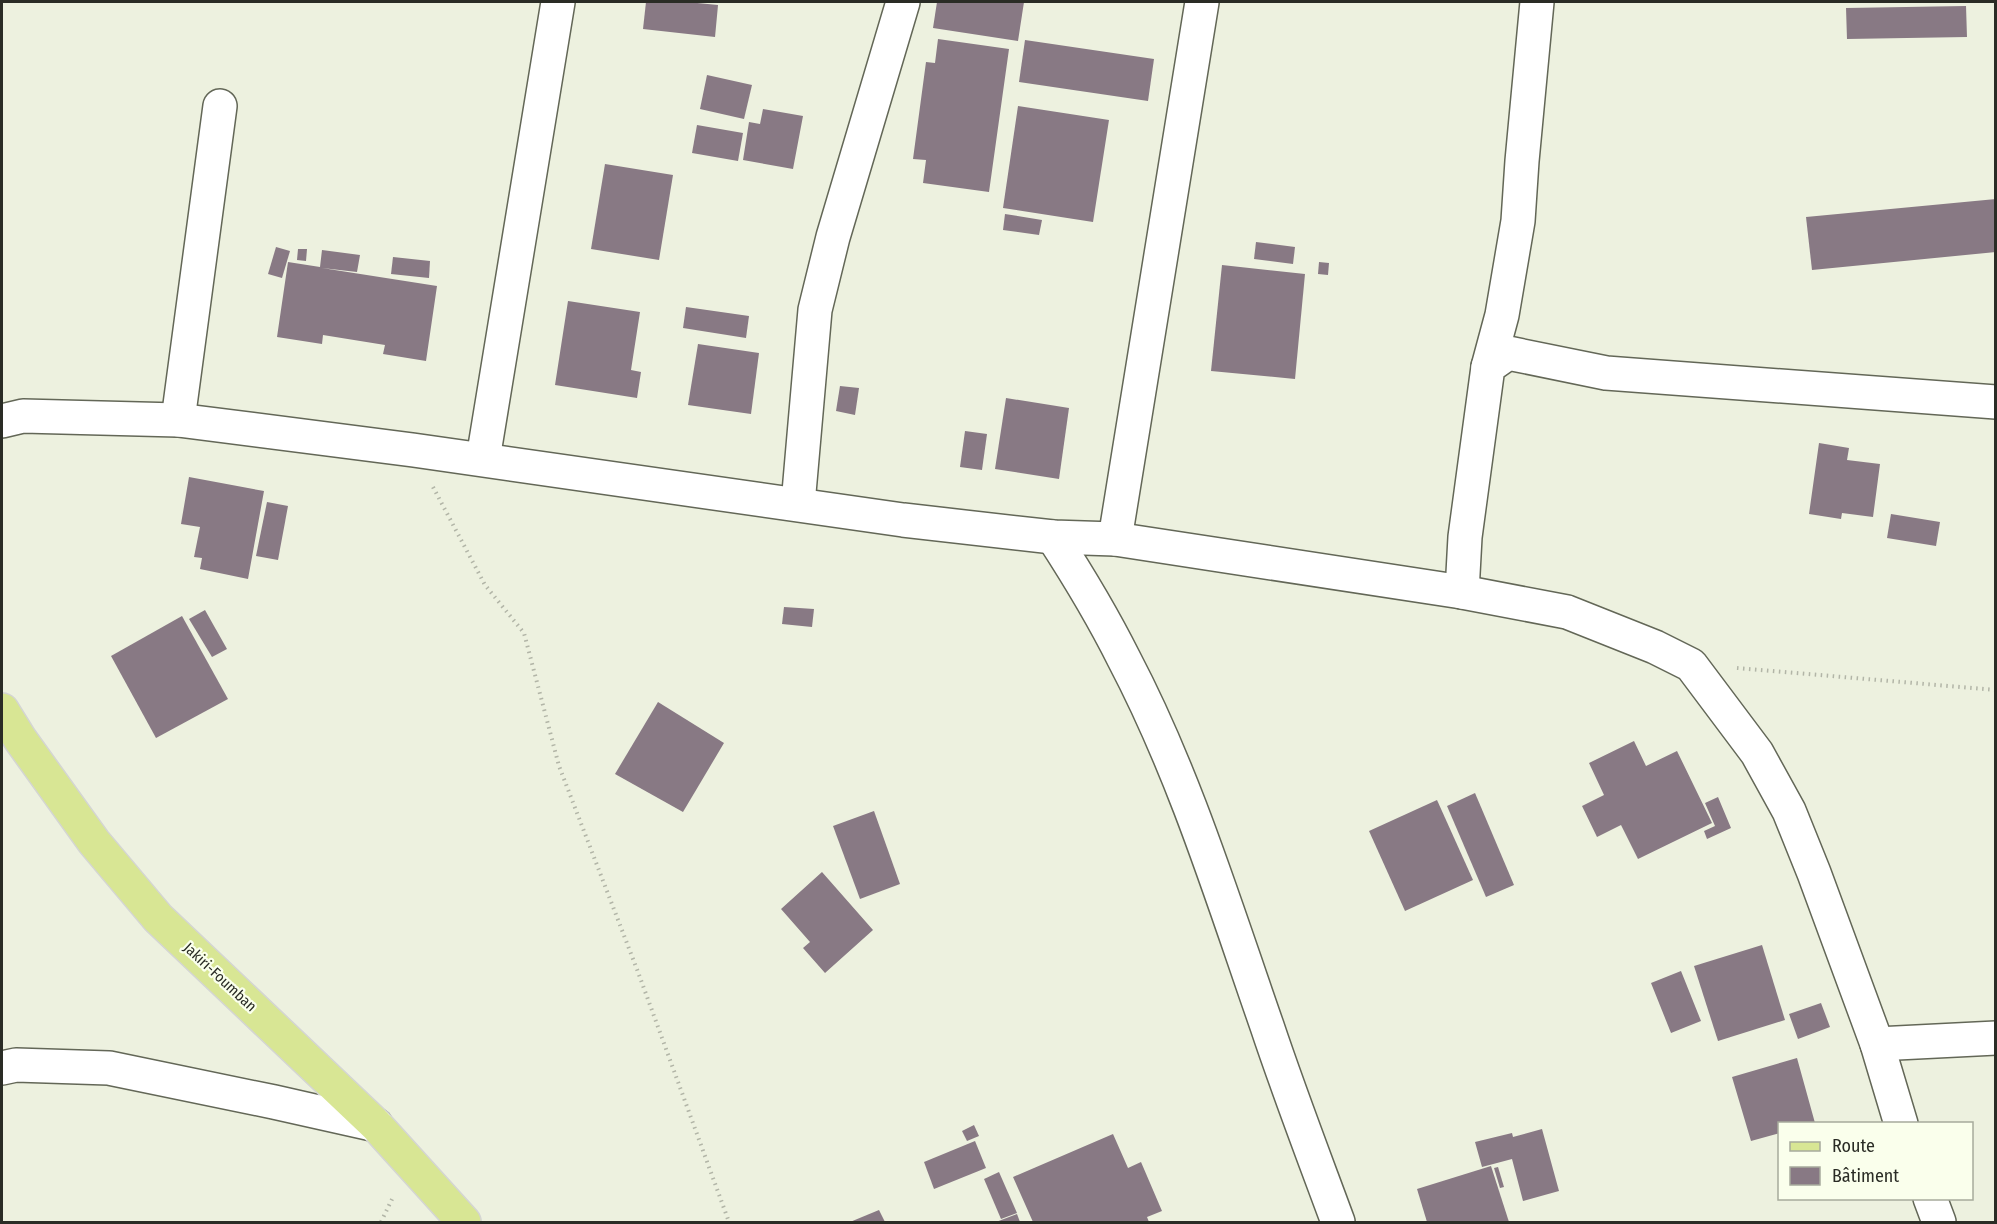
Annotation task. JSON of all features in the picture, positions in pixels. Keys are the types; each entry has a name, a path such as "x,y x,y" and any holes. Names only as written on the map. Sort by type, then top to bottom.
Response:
{"main road":[{"name":"Jakiri-Foumban","path":"2,710 20,739 94,842 158,918 376,1125 464,1222"}],"street":[{"path":"483,459 558,2"},
{"path":"798,504 815,310 833,237 903,2"},
{"path":"1115,539 1202,2"},
{"path":"1462,592 1465,537 1488,367 1502,315 1518,221 1537,2"},
{"path":"178,420 220,106"},
{"path":"1488,367 1508,353 1606,373 1995,402"},
{"path":"2,421 23,416 178,420 483,459 903,520 1053,537 1115,539 1462,592 1567,612 1691,665 1757,753 1789,811 1877,1044 1900,1122"},
{"path":"1053,537 1088,591 1125,661 1171,760 1211,865 1338,1222"},
{"path":"1877,1044 1995,1038"},
{"path":"2,1068 16,1065 108,1068 376,1125"},
{"path":"1931,1200 1939,1222"}],"path":[{"path":"412,450 485,585 524,633 559,766 638,972 729,1222"},
{"path":"1691,665 1852,676 1995,690"}],"building":[{"path":"646,2 718,5 715,37 643,29"},
{"path":"937,2 1024,2 1018,41 933,28"},
{"path":"1966,6 1967,37 1847,39 1846,8"},
{"path":"938,39 1009,49 989,192 923,183 926,160 913,159 926,62 935,63"},
{"path":"1025,40 1154,59 1148,101 1019,82"},
{"path":"707,75 752,85 744,119 700,109"},
{"path":"1018,106 1109,120 1093,222 1003,208"},
{"path":"763,109 803,116 793,169 743,160 749,122 760,124"},
{"path":"697,125 743,133 738,161 692,153"},
{"path":"605,164 673,175 659,260 591,249"},
{"path":"1996,199 1996,252 1812,270 1806,217"},
{"path":"1005,214 1042,220 1039,235 1003,230"},
{"path":"1256,242 1295,247 1293,264 1254,259"},
{"path":"276,247 290,251 282,278 268,274"},
{"path":"298,249 307,249 306,261 297,260"},
{"path":"322,250 360,255 357,272 322,268 437,286 426,361 383,354 385,345 323,335 322,344 277,337 288,262 320,267"},
{"path":"393,257 430,261 429,278 391,274"},
{"path":"1319,262 1329,263 1328,275 1318,274"},
{"path":"1222,265 1305,274 1295,379 1211,371"},
{"path":"568,301 640,312 631,370 641,372 637,398 555,385"},
{"path":"686,307 749,316 746,338 683,328"},
{"path":"698,344 759,353 751,414 688,405"},
{"path":"840,386 859,388 855,415 836,411"},
{"path":"1006,398 1069,408 1059,479 995,469"},
{"path":"965,431 987,434 982,470 960,467"},
{"path":"1819,443 1849,448 1847,460 1880,464 1873,517 1842,513 1841,519 1809,514"},
{"path":"189,477 264,491 248,579 200,569 202,558 194,557 200,527 181,524"},
{"path":"267,502 288,506 278,560 256,556"},
{"path":"1891,514 1940,522 1936,546 1887,538"},
{"path":"784,607 814,609 812,627 782,624"},
{"path":"205,610 227,649 212,657 189,619"},
{"path":"182,616 228,699 156,738 111,656"},
{"path":"658,702 724,743 683,812 615,774"},
{"path":"1634,741 1646,766 1677,751 1712,823 1638,859 1621,825 1597,837 1582,806 1604,795 1589,763"},
{"path":"1475,793 1514,885 1486,897 1447,806"},
{"path":"1718,797 1731,828 1707,839 1704,831 1715,826 1705,803"},
{"path":"1437,800 1473,880 1405,911 1369,831"},
{"path":"874,811 900,884 860,899 833,826"},
{"path":"822,872 873,930 825,973 803,948 810,942 781,909"},
{"path":"1762,945 1785,1020 1718,1041 1694,966"},
{"path":"1681,971 1701,1021 1671,1033 1651,983"},
{"path":"1821,1003 1830,1027 1798,1039 1789,1014"},
{"path":"1797,1058 1815,1122 1778,1122 1778,1134 1751,1141 1732,1077"},
{"path":"974,1125 979,1136 967,1141 962,1131"},
{"path":"1542,1129 1559,1191 1523,1201 1512,1159 1482,1167 1475,1142 1512,1133 1513,1137"},
{"path":"1113,1134 1128,1168 1141,1162 1162,1211 1147,1217 1149,1222 1033,1222 1013,1177"},
{"path":"975,1141 986,1168 934,1189 924,1162"},
{"path":"1491,1166 1509,1222 1427,1222 1417,1189"},
{"path":"1498,1167 1504,1187 1500,1188 1494,1168"},
{"path":"999,1172 1017,1213 1001,1219 984,1179"},
{"path":"879,1210 885,1222 850,1222"},
{"path":"1017,1214 1020,1222 996,1222"}]}
